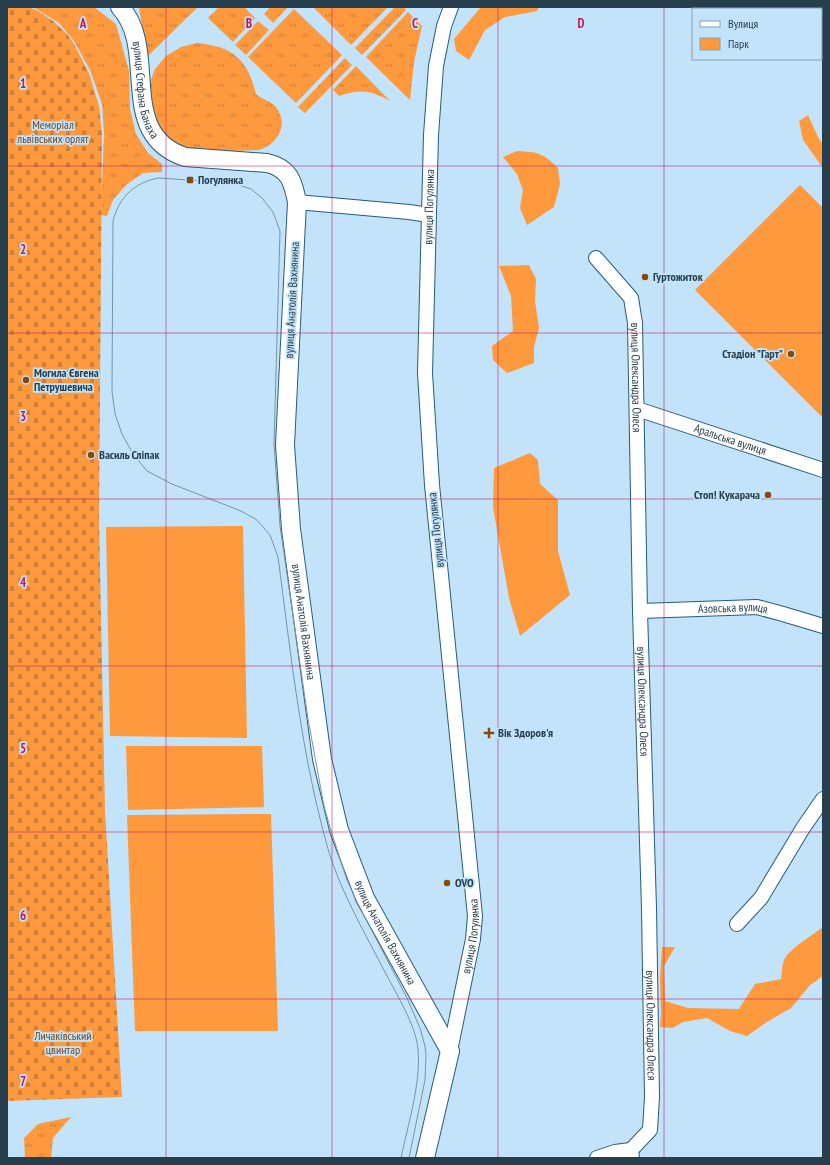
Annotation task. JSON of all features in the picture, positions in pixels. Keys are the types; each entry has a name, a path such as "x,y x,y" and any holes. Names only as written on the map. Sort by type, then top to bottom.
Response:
{"street":[{"name":"вулиця Стефана Банаха","path":"120,7 129,20 135,39 139,59 141,95 144,114 152,133 165,147 177,155 185,158 267,163 282,169"},
{"name":"вулиця Погулянка","path":"450,1051 473,939 475,916 432,485 425,373 431,135 436,66 444,26 451,7"},
{"name":"вулиця Анатолія Вахнянина","path":"282,169 293,184 296,202 285,445 292,529 322,759 340,830 365,898 450,1051"},
{"path":"296,202 429,215"},
{"name":"вулиця Олександра Олеся","path":"596,258 631,298 635,322 640,611 649,908 651,1118 650,1130 632,1154"},
{"name":"Аральська вулиця","path":"637,409 823,470"},
{"name":"Азовська вулиця","path":"640,611 757,608 823,626"},
{"path":"737,924 761,898 803,828 823,799"},
{"path":"425,1158 450,1051"},
{"path":"597,1158 615,1152 632,1154"}],"green space":[{"name":"Личаківський цвинтар","path":"7,7 29,7 38,11 53,21 67,34 89,73 99,106 102,135 99,519 105,811 122,1097 7,1101"},
{"path":"33,7 94,7 116,24 129,71 130,109 136,134 148,153 162,164 162,172 143,173 126,185 113,200 107,216 101,215 104,133 102,104 90,70 74,41 59,23"},
{"path":"139,7 198,7 147,57"},
{"path":"219,7 244,7 255,18 233,42 208,18"},
{"path":"270,7 288,7 273,23 264,14"},
{"path":"313,7 388,7 351,45"},
{"path":"395,7 404,7 406,10 362,55 355,48"},
{"path":"481,7 539,7 537,11 505,17 485,30 469,60 456,51 454,39"},
{"path":"734,7 823,7 823,53 822,54 822,8"},
{"path":"294,9 342,55 296,103 248,57"},
{"path":"408,12 422,26 414,62 410,100 366,57"},
{"path":"258,21 269,30 246,55 235,45"},
{"path":"197,43 220,47 237,57 248,72 253,82 256,94 275,106 282,119 282,126 280,132 272,143 259,150 205,152 188,151 173,144 151,118 149,85 155,69 166,56 181,47"},
{"path":"345,58 352,65 305,113 298,107"},
{"path":"356,66 390,101 383,97 365,92 353,92 339,96 333,90"},
{"path":"808,115 823,145 823,168 803,140 799,121"},
{"path":"517,151 540,154 558,168 560,184 554,207 527,225 520,208 523,190 517,174 503,157"},
{"name":"Стадіон \"Гарт\"","path":"800,185 823,208 823,418 695,290"},
{"path":"529,265 536,279 535,301 539,328 534,347 534,363 507,373 493,360 492,346 513,331 511,296 499,266"},
{"path":"530,453 538,460 540,484 558,500 558,551 570,595 520,636 509,598 493,507 494,468"},
{"path":"243,526 247,738 110,736 106,527"},
{"path":"126,746 262,746 264,807 128,810"},
{"path":"271,814 278,1031 135,1031 127,815"},
{"path":"823,927 823,976 810,985 791,1008 747,1036 730,1031 707,1018 683,1022 673,1028 660,1027 662,947 675,947 664,966 665,1001 688,1008 739,1009 755,984 781,979 783,962 791,951"},
{"path":"71,1117 53,1138 51,1158 25,1158 24,1138 38,1124"}],"tram line":[{"path":"401,1158 418,1076 417,1040 410,1021 347,897 333,865 328,849 304,740 292,667 278,557 270,535 257,520 241,511 172,484 147,471 133,454 122,434 115,414 112,391 113,221 119,205 129,192 135,187 150,180 159,178 233,183 251,189 262,198 273,212 280,231 274,444 280,526 308,719 324,806 347,880 407,998 420,1028 425,1046 425,1080 409,1158"}],"place":[{"name":"Погулянка","path":"190,180"},
{"name":"Гуртожиток","path":"645,277"},
{"name":"Стадіон \"Гарт\"","path":"791,354"},
{"name":"Могила Євгена Петрушевича","path":"26,380"},
{"name":"Василь Сліпак","path":"91,455"},
{"name":"Стоп! Кукарача","path":"768,495"},
{"name":"Вік Здоров'я","path":"489,733"},
{"name":"OVO","path":"447,883"}],"park label":[{"name":"Меморіал львівських орлят","path":"53,132"}]}
